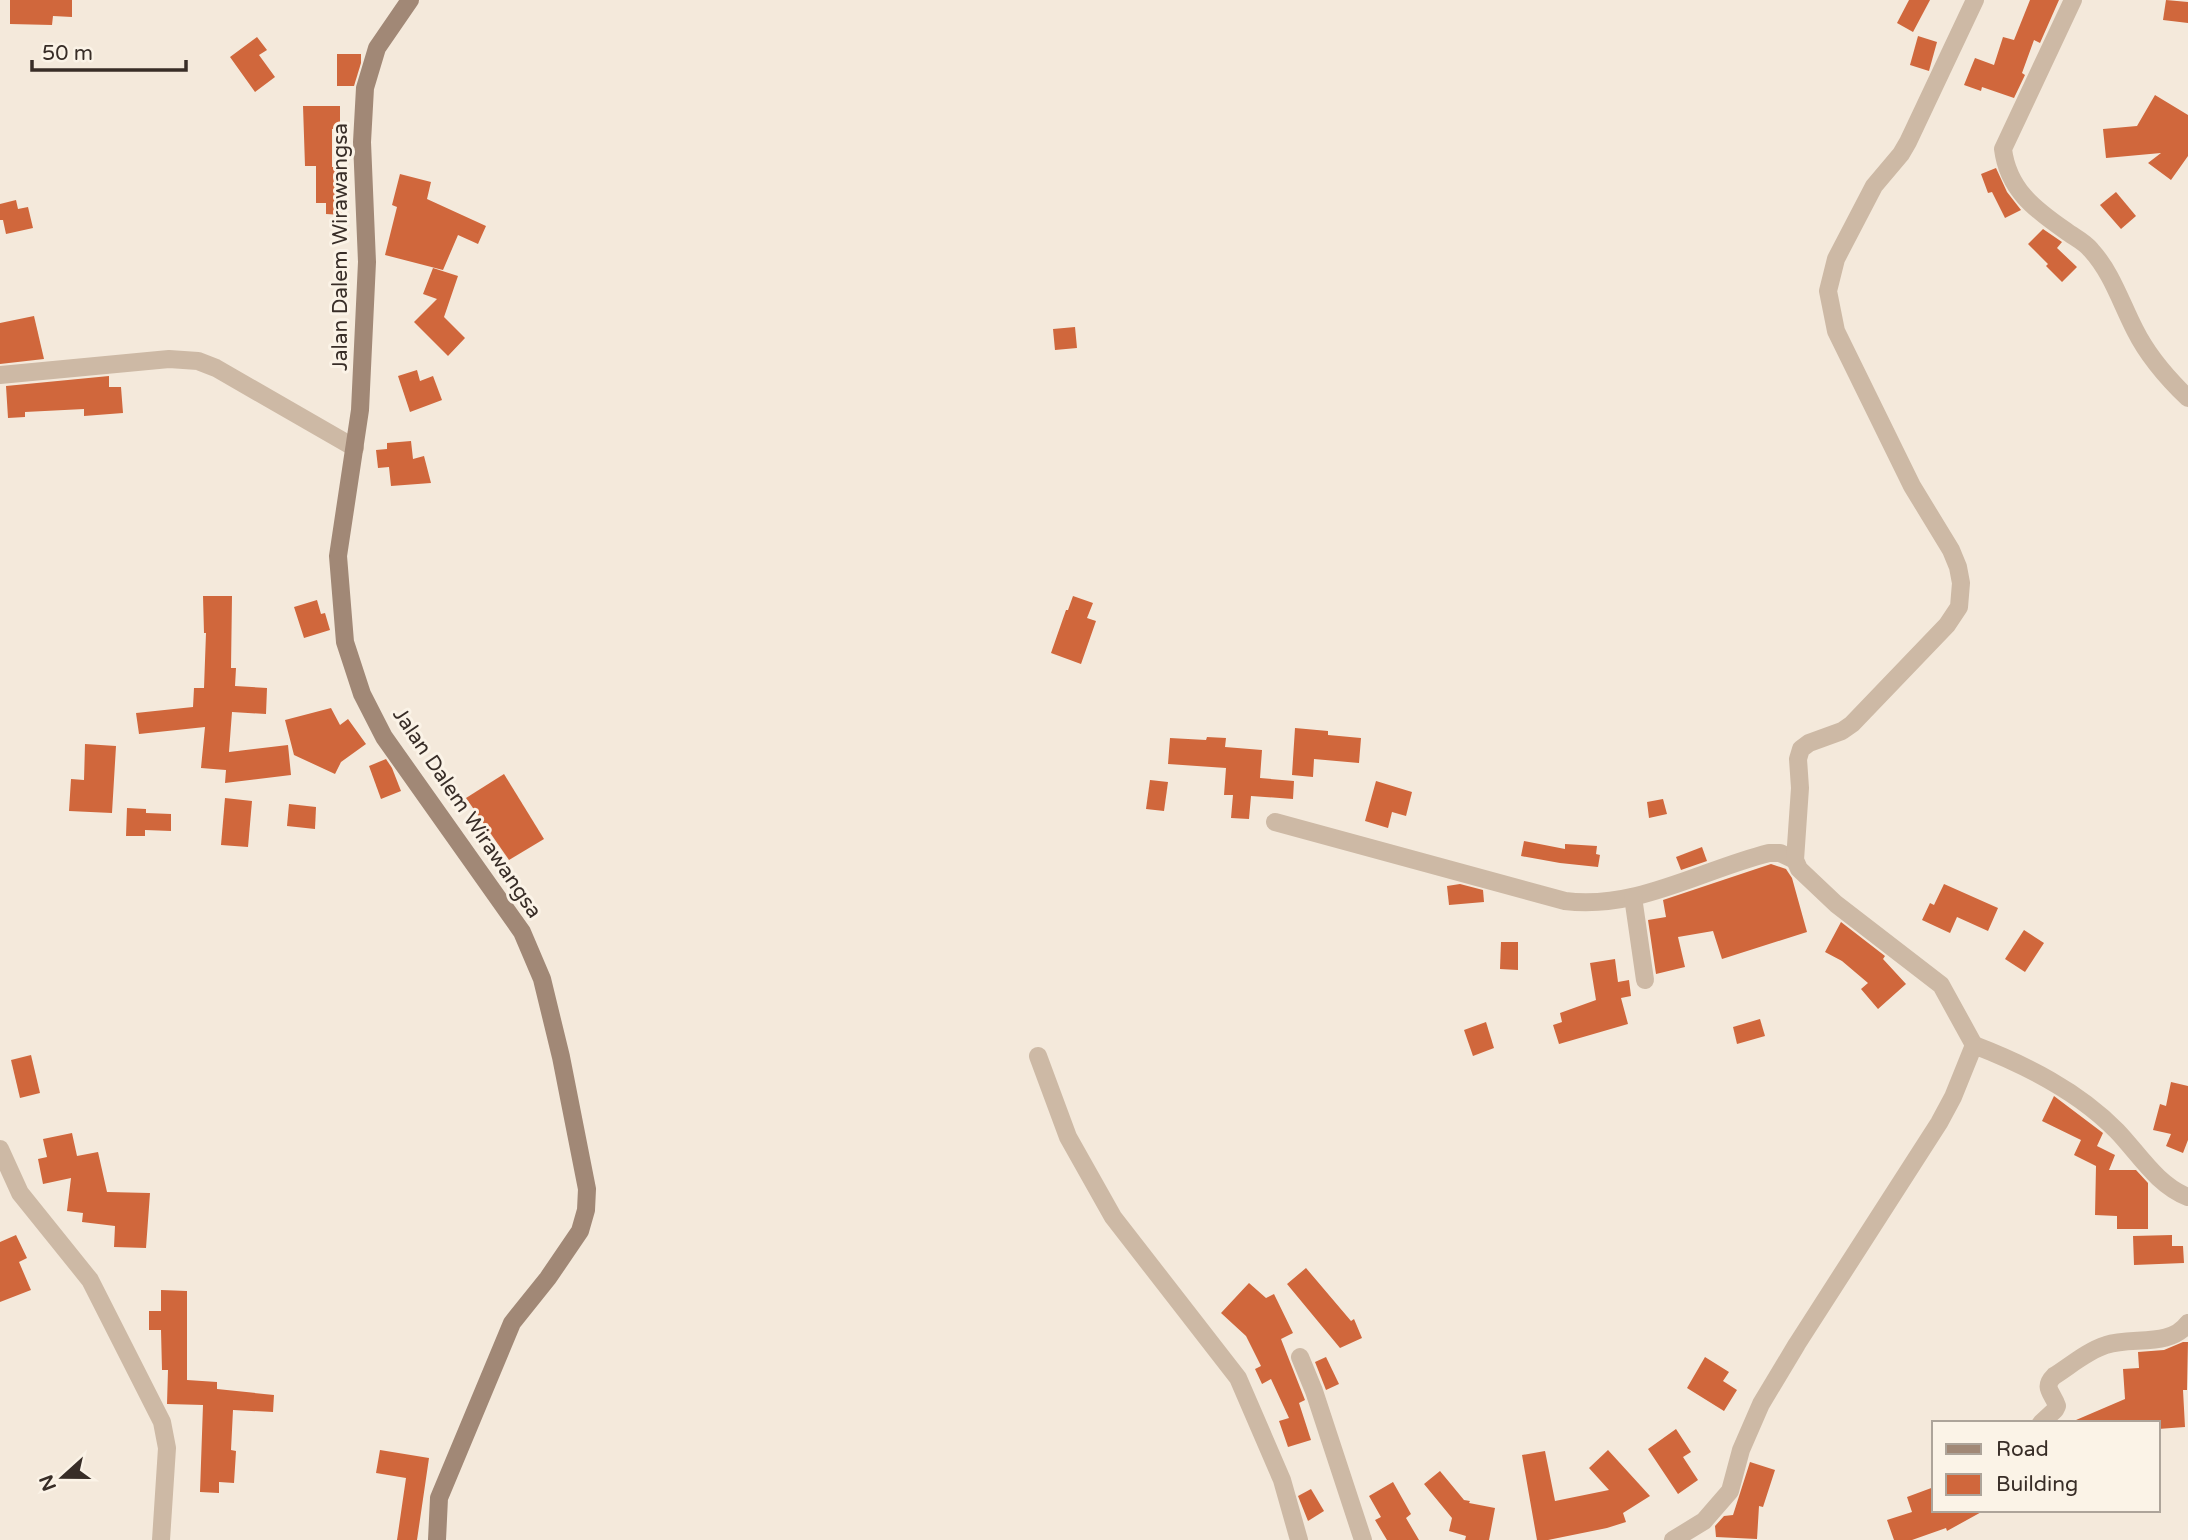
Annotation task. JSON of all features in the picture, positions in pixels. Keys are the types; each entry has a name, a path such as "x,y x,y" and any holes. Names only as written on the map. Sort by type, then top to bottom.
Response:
{"street":[{"name":"Jalan Dalem Wirawangsa","path":"410,0 377,48 365,88 362,142 367,262 360,410 338,556 345,642 362,694 384,737 522,932 542,979 561,1057 587,1189 586,1210 580,1231 548,1278 512,1323 439,1497 437,1540"},
{"path":"1975,0 1908,142 1901,155 1874,186 1836,259 1828,291 1836,331 1912,486 1946,541 1958,567 1961,583 1959,607 1947,625 1852,724 1801,749 1798,759 1800,788 1795,860 1799,869 1836,905 1941,985 1974,1045 2014,1060 2076,1096 2117,1131 2146,1165 2176,1192 2188,1197"},
{"path":"2073,0 2003,149 2004,162 2022,196 2036,210 2089,247 2105,268 2136,332 2159,368 2188,398"},
{"path":"0,375 169,359 198,361 216,368 355,448"},
{"path":"1275,822 1565,901 1597,903 1633,897 1769,853 1780,853 1795,860"},
{"path":"1633,897 1645,980"},
{"path":"1673,1540 1704,1521 1730,1491 1741,1450 1761,1404 1811,1320 1939,1123 1953,1097 1974,1045"},
{"path":"1038,1056 1068,1137 1113,1217 1238,1378 1282,1480 1299,1540"},
{"path":"0,1149 20,1193 90,1280 162,1422 167,1448 161,1540"},
{"path":"2043,1421 2057,1406 2047,1388 2048,1382 2054,1376 2105,1345 2165,1338 2183,1331 2188,1323"},
{"path":"1300,1357 1314,1391 1363,1540"}],"building":[{"path":"10,0 72,0 72,17 53,16 52,25 10,24"},
{"path":"1909,0 1930,0 1913,32 1897,23"},
{"path":"2030,0 2059,0 2040,43 2034,40 2022,73 2025,75 2014,98 1982,87 1981,91 1964,85 1975,58 1994,65 2003,37 2014,40"},
{"path":"2166,0 2188,2 2188,23 2163,20"},
{"path":"1918,36 1937,42 1929,71 1910,65"},
{"path":"257,37 267,50 259,55 275,77 255,92 230,57"},
{"path":"337,54 361,54 354,86 337,86"},
{"path":"2155,95 2188,115 2188,156 2171,180 2148,163 2161,153 2106,158 2103,129 2137,126"},
{"path":"303,106 340,106 340,129 332,129 332,167 345,167 345,203 342,203 342,215 326,214 326,203 316,203 316,166 305,166"},
{"path":"1996,168 2007,192 2021,210 2005,218 1992,192 1988,193 1981,174"},
{"path":"400,174 431,182 427,199 486,226 478,244 458,235 443,270 385,255 397,207 392,205"},
{"path":"2116,192 2136,216 2121,229 2100,205"},
{"path":"16,200 18,209 28,207 33,228 6,234 3,220 0,220 0,204"},
{"path":"2043,229 2062,242 2057,248 2077,267 2062,282 2028,244"},
{"path":"433,268 458,276 444,317 465,338 448,356 414,322 437,299 423,294"},
{"path":"34,316 44,359 0,364 0,323"},
{"path":"1075,327 1077,348 1055,350 1053,329"},
{"path":"417,370 420,381 433,376 442,400 410,412 398,376"},
{"path":"109,376 109,387 121,387 123,413 84,416 84,409 25,412 25,417 8,418 6,386"},
{"path":"411,441 413,459 424,456 431,483 391,486 389,467 378,468 376,450 387,449 387,443"},
{"path":"203,596 232,596 231,668 236,668 235,686 267,688 266,714 232,712 229,752 288,745 291,775 225,783 226,770 201,768 205,727 139,734 136,713 193,707 194,688 204,688 206,633"},
{"path":"1073,596 1093,603 1087,618 1096,621 1081,664 1051,653"},
{"path":"317,600 321,614 325,613 330,630 304,638 294,607"},
{"path":"331,708 340,725 348,719 366,744 341,762 335,774 294,755 285,720"},
{"path":"1295,728 1361,738 1359,763 1314,759 1313,777 1292,775"},
{"path":"1207,737 1226,738 1225,747 1262,750 1260,778 1294,781 1293,799 1251,796 1249,819 1231,818 1233,795 1224,795 1226,768 1168,764 1170,738 1206,740"},
{"path":"85,744 116,746 112,813 69,811 71,779 84,780"},
{"path":"386,759 401,791 381,799 369,766"},
{"path":"504,774 544,839 509,860 466,798"},
{"path":"1150,780 1168,782 1164,811 1146,809"},
{"path":"1376,781 1412,792 1406,816 1392,812 1388,828 1365,821"},
{"path":"225,798 252,801 248,847 221,845"},
{"path":"1663,799 1667,814 1649,818 1647,802"},
{"path":"289,804 316,807 315,829 287,826"},
{"path":"127,808 146,809 146,813 171,814 171,831 145,830 145,836 126,836"},
{"path":"1524,841 1565,849 1565,844 1597,846 1596,854 1600,855 1598,867 1521,856"},
{"path":"1702,847 1707,861 1681,870 1676,857"},
{"path":"1771,864 1786,869 1792,878 1807,932 1722,959 1713,931 1678,937 1685,967 1656,974 1648,920 1666,917 1663,900"},
{"path":"1460,884 1483,890 1484,902 1449,905 1447,886"},
{"path":"1944,884 1998,908 1988,931 1957,917 1950,933 1922,920 1930,903 1934,905"},
{"path":"1841,922 1885,956 1883,959 1906,984 1878,1009 1861,989 1868,983 1842,961 1825,952"},
{"path":"2024,930 2044,943 2025,972 2005,959"},
{"path":"1501,942 1518,942 1518,970 1500,969"},
{"path":"1615,959 1618,982 1629,980 1631,996 1621,998 1628,1024 1559,1044 1553,1025 1562,1022 1560,1013 1596,1000 1590,963"},
{"path":"1760,1019 1765,1036 1737,1044 1733,1027"},
{"path":"1486,1022 1494,1048 1473,1056 1464,1030"},
{"path":"31,1055 40,1093 20,1098 11,1060"},
{"path":"2171,1082 2188,1086 2188,1140 2183,1153 2166,1146 2171,1134 2153,1130 2160,1104 2166,1106"},
{"path":"2054,1096 2103,1133 2097,1146 2115,1155 2109,1170 2136,1170 2148,1183 2148,1229 2117,1229 2117,1216 2095,1215 2096,1166 2074,1155 2081,1140 2042,1121"},
{"path":"72,1133 77,1156 98,1152 107,1192 150,1193 146,1248 114,1247 115,1226 82,1222 83,1213 67,1211 71,1178 43,1184 38,1159 47,1157 43,1139"},
{"path":"16,1235 27,1258 19,1262 31,1290 0,1302 0,1242"},
{"path":"2172,1235 2172,1246 2183,1246 2184,1263 2134,1265 2133,1236"},
{"path":"1306,1268 1351,1321 1354,1319 1362,1338 1340,1348 1287,1284"},
{"path":"1249,1283 1266,1298 1274,1294 1293,1333 1281,1339 1305,1400 1299,1403 1311,1440 1288,1447 1279,1421 1289,1418 1271,1379 1262,1384 1255,1369 1261,1366 1246,1336 1221,1313"},
{"path":"161,1290 187,1291 187,1380 217,1382 217,1389 274,1395 273,1412 233,1410 231,1450 236,1451 234,1483 219,1482 219,1493 200,1492 203,1405 167,1404 168,1370 162,1370 161,1330 149,1330 149,1311 161,1311"},
{"path":"2188,1342 2187,1390 2183,1390 2185,1427 2160,1429 2160,1421 2074,1421 2125,1399 2123,1369 2139,1368 2138,1352 2164,1350"},
{"path":"1326,1357 1339,1384 1326,1390 1315,1362"},
{"path":"1705,1357 1729,1372 1723,1381 1737,1390 1724,1411 1687,1388"},
{"path":"1676,1429 1691,1452 1683,1457 1698,1480 1678,1494 1648,1449"},
{"path":"380,1450 429,1458 417,1540 397,1540 406,1478 376,1473"},
{"path":"1608,1450 1650,1496 1623,1513 1626,1522 1548,1540 1537,1540 1522,1455 1545,1451 1555,1501 1609,1490 1589,1468"},
{"path":"1750,1462 1775,1470 1763,1507 1759,1506 1757,1539 1716,1537 1715,1526 1724,1516 1733,1515"},
{"path":"1440,1471 1464,1500 1495,1508 1489,1540 1465,1540 1466,1536 1449,1531 1452,1518 1424,1484"},
{"path":"1393,1482 1411,1514 1406,1518 1419,1540 1387,1540 1375,1520 1381,1517 1369,1496"},
{"path":"1932,1488 1932,1512 1981,1512 1947,1531 1946,1528 1912,1540 1894,1540 1887,1520 1912,1512 1907,1497"},
{"path":"1311,1489 1324,1511 1308,1521 1298,1496"}]}
